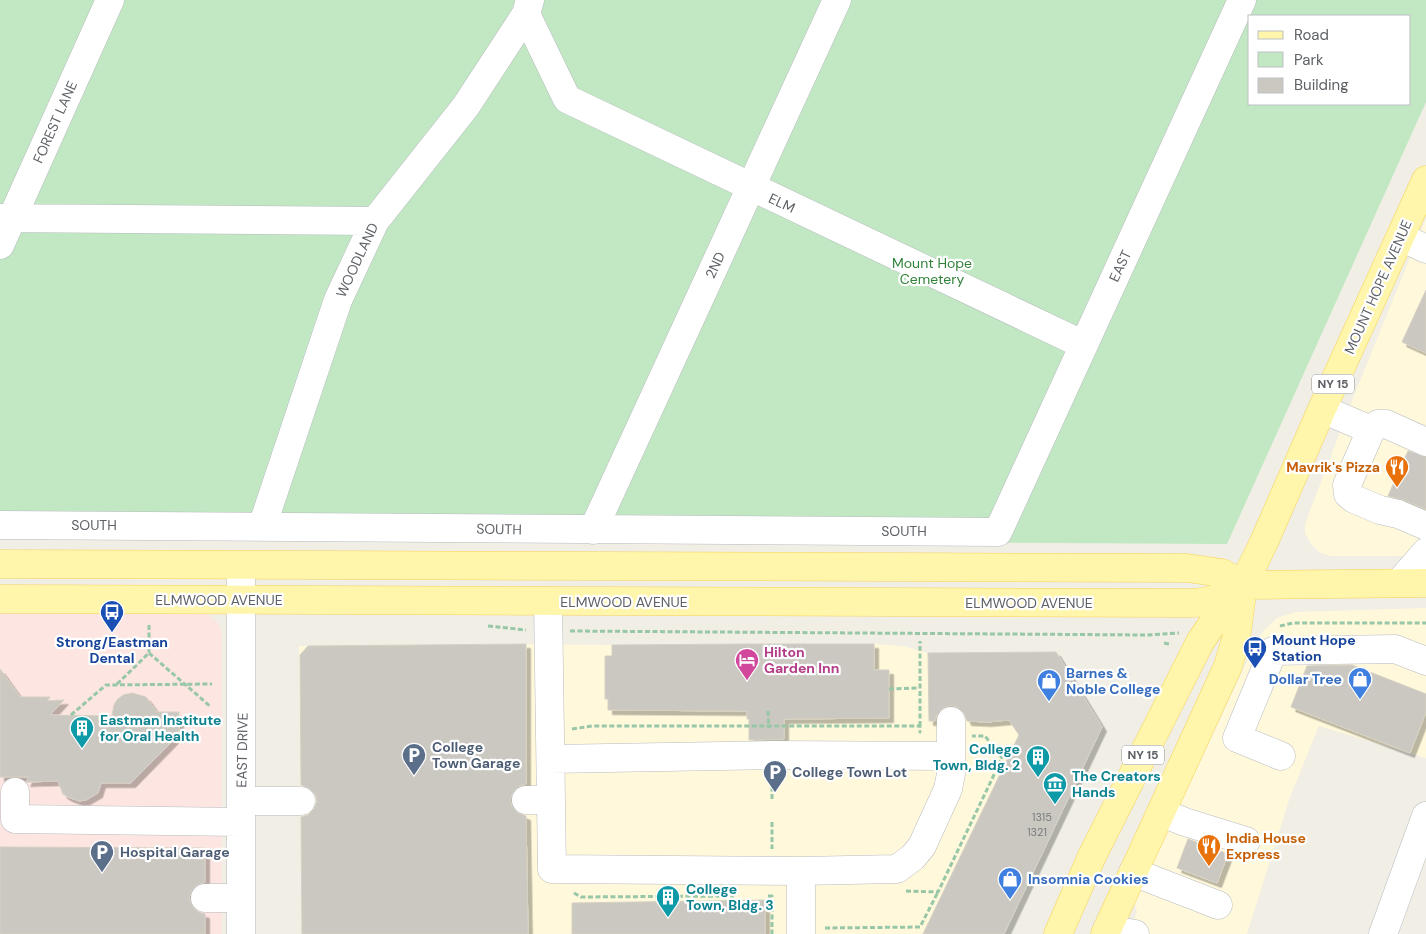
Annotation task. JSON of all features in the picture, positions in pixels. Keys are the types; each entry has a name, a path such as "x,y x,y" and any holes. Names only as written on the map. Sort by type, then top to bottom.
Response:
{"main road":[{"name":"MOUNT HOPE AVENUE","path":"1058,934 1092,856 1206,632 1243,584 1264,542 1426,180"},
{"path":"0,564 1187,568 1222,574 1243,584 1426,583"},
{"name":"MOUNT HOPE AVENUE","path":"1106,932 1232,655 1239,621 1243,584"},
{"name":"ELMWOOD AVENUE","path":"0,600 1192,603 1214,600 1225,596 1243,584"}],"street":[{"name":"FOREST LANE","path":"0,245 6,218 110,0"},
{"name":"2ND","path":"593,530 837,0"},
{"name":"EAST","path":"998,532 1242,0"},
{"name":"ELM","path":"528,7 567,99 1084,345"},
{"name":"WOODLAND","path":"262,527 338,300 375,221 466,106 528,7"},
{"path":"6,218 375,221"},
{"path":"1401,237 1426,249"},
{"path":"1322,409 1372,430"},
{"path":"1426,442 1386,424 1378,424 1372,430 1347,485 1348,494 1354,499 1426,526"},
{"path":"1380,510 1394,521 1426,538"},
{"name":"SOUTH","path":"0,525 998,532"},
{"path":"1399,583 1426,552"},
{"name":"EAST DRIVE","path":"241,934 242,565"},
{"path":"548,602 551,758 539,800 552,869 801,871 897,869 913,858 922,846 948,789 951,774 951,722"},
{"path":"1237,738 1272,651 1395,650 1426,661"},
{"path":"1202,721 1237,738 1282,756"},
{"path":"551,758 772,755 950,756"},
{"path":"15,792 15,819 241,811 301,801"},
{"path":"1162,812 1186,822 1246,841"},
{"path":"1384,934 1426,816"},
{"path":"801,871 811,931"},
{"path":"1133,872 1218,905"},
{"path":"205,898 241,898"},
{"path":"1106,932 1135,934"}],"path":[{"path":"1277,627 1293,623 1426,623"},
{"path":"117,685 149,653 149,624"},
{"path":"484,626 548,631 1140,634 1206,632"},
{"path":"920,641 920,726"},
{"path":"1164,643 1169,644"},
{"path":"149,653 211,707"},
{"path":"71,715 106,684 212,684"},
{"path":"889,689 919,688"},
{"path":"768,711 768,726 771,730"},
{"path":"772,776 772,800"},
{"path":"772,822 772,855"},
{"path":"811,931 920,927 938,892"},
{"path":"574,893 581,897 743,896"},
{"path":"762,896 772,896 772,934"}],"shaded area":[{"path":"1426,218 1426,556 1330,556 1319,552 1311,544 1305,533 1305,524 1353,398"},
{"path":"1426,608 1426,758 1319,726 1290,797 1247,934 1128,934 1137,912 1134,902 1256,642 1263,631 1277,618 1296,612"},
{"path":"0,610 206,613 217,622 222,633 222,934 0,934"},
{"path":"874,644 904,646 928,653 1056,652 1102,727 1004,934 302,934 299,646"}],"green space":[{"name":"Mount Hope Cemetery","path":"0,0 1426,0 1426,102 1227,544 0,537"}],"building":[{"path":"1426,290 1426,353 1402,342"},
{"path":"1408,451 1426,457 1426,509 1388,496"},
{"name":"College Town Garage","path":"526,644 526,784 519,786 513,792 510,800 512,807 518,813 526,816 528,934 302,934 301,817 308,815 314,809 317,801 315,794 309,788 301,785 300,655 308,646"},
{"name":"Hilton Garden Inn","path":"874,644 874,670 889,670 889,718 784,719 784,739 749,740 747,711 608,710 608,699 605,699 605,656 612,656 612,645"},
{"name":"College Town, Bldg. 2","path":"1056,652 1102,727 1004,934 923,934 1019,735 1009,720 967,721 964,713 958,707 951,705 943,708 937,714 935,721 929,721 928,653"},
{"name":"Dollar Tree","path":"1352,665 1426,694 1426,712 1410,753 1291,707 1307,666"},
{"name":"Eastman Institute for Oral Health","path":"0,669 20,697 50,697 47,701 64,700 50,715 112,716 117,700 123,695 132,693 146,697 157,712 179,712 179,734 131,783 101,783 98,793 86,800 79,801 63,794 58,781 26,782 29,777 0,777"},
{"path":"1188,839 1228,854 1217,883 1177,868"},
{"name":"Hospital Garage","path":"0,847 205,848 205,882 197,885 191,891 189,898 192,906 198,912 205,914 205,934 0,934"},
{"name":"College Town, Bldg. 3","path":"765,900 765,934 572,934 572,903"}],"place":[{"name":"Mavrik's Pizza","path":"1397,488"},
{"name":"Strong/Eastman Dental","path":"112,633"},
{"name":"Mount Hope Station","path":"1255,669"},
{"name":"Hilton Garden Inn","path":"747,681"},
{"name":"Dollar Tree","path":"1360,700"},
{"name":"Barnes & Noble College","path":"1049,702"},
{"name":"Eastman Institute for Oral Health","path":"82,749"},
{"name":"College Town Garage","path":"414,776"},
{"name":"College Town, Bldg. 2","path":"1038,778"},
{"name":"College Town Lot","path":"775,793"},
{"name":"The Creators Hands","path":"1055,805"},
{"name":"India House Express","path":"1209,867"},
{"name":"Hospital Garage","path":"102,873"},
{"name":"Insomnia Cookies","path":"1010,900"},
{"name":"College Town, Bldg. 3","path":"668,918"}]}
